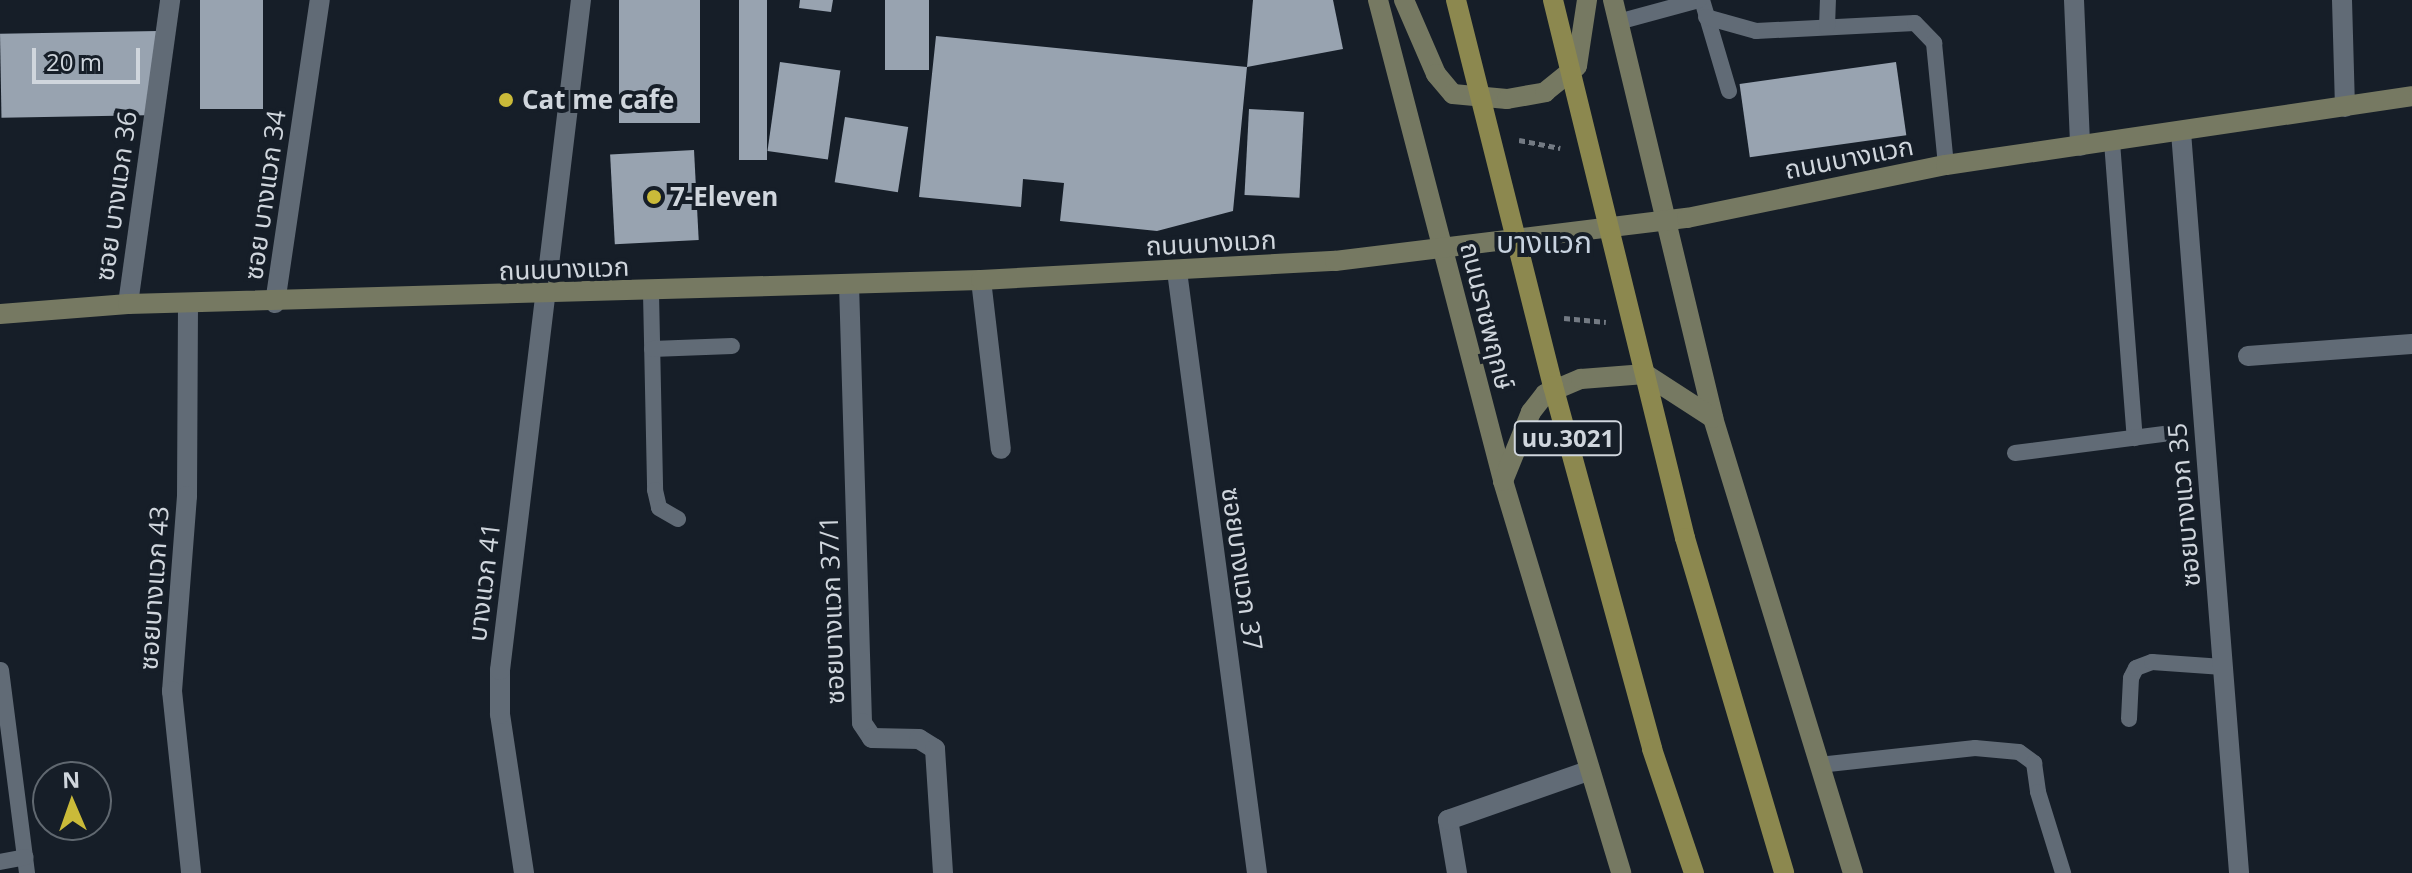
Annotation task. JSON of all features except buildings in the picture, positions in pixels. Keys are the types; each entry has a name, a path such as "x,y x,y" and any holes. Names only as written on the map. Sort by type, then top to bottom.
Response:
{"main road":[{"name":"ถนนราชพฤกษ์","path":"1378,0 1503,481 1621,873"},
{"path":"1404,0 1436,74 1453,94 1507,99 1545,92 1577,66 1587,0"},
{"name":"ถนนราชพฤกษ์","path":"1456,0 1553,386 1652,749 1694,873"},
{"name":"นบ.3021","path":"1553,0 1685,538 1784,873"},
{"path":"1613,0 1663,220 1713,418 1853,873"},
{"name":"ถนนบางแวก","path":"0,314 128,304 545,296 981,280 1177,271 1443,249 1663,220 1946,165 2412,96"},
{"path":"1503,481 1531,412 1545,394 1581,379 1645,374 1713,418"}],"street":[{"name":"ซอย บางแวก 36","path":"128,304 170,0"},
{"name":"ซอย บางแวก 34","path":"275,303 320,0"},
{"name":"บางแวก 41","path":"524,873 500,714 500,670 581,0"},
{"path":"2074,0 2080,146"},
{"path":"2342,0 2345,107"},
{"name":"ซอยบางแวก 35","path":"2181,132 2239,873"},
{"name":"ซอยบางแวก 37","path":"1177,271 1257,873"},
{"path":"981,280 1001,449"},
{"name":"ซอยบางแวก 37/1","path":"849,284 862,723 872,738 919,739 935,749 943,873"},
{"name":"ซอยบางแวก 43","path":"188,305 187,496 172,691 191,873"},
{"path":"2248,356 2412,344"},
{"path":"1457,873 1448,820 1588,771"}],"lane":[{"path":"1618,22 1700,0 1729,91"},
{"path":"1827,27 1828,0"},
{"path":"1706,17 1756,31 1915,23 1934,43 1946,165"},
{"path":"2112,142 2135,438"},
{"path":"651,293 655,490 659,508 678,519"},
{"path":"652,349 732,346"},
{"path":"2015,453 2178,432"},
{"path":"2129,719 2131,678 2136,668 2152,662 2223,667"},
{"path":"0,862 26,865 1,670"},
{"path":"1819,765 1975,748 2019,752 2034,763 2038,792 2063,873"}],"path":[{"path":"1512,139 1573,150"},
{"path":"1551,317 1613,323"}],"place":[{"name":"Cat me cafe","path":"506,100"},
{"name":"7-Eleven","path":"654,197"}],"district":[{"name":"บางแวก","path":"1544,242"}]}
